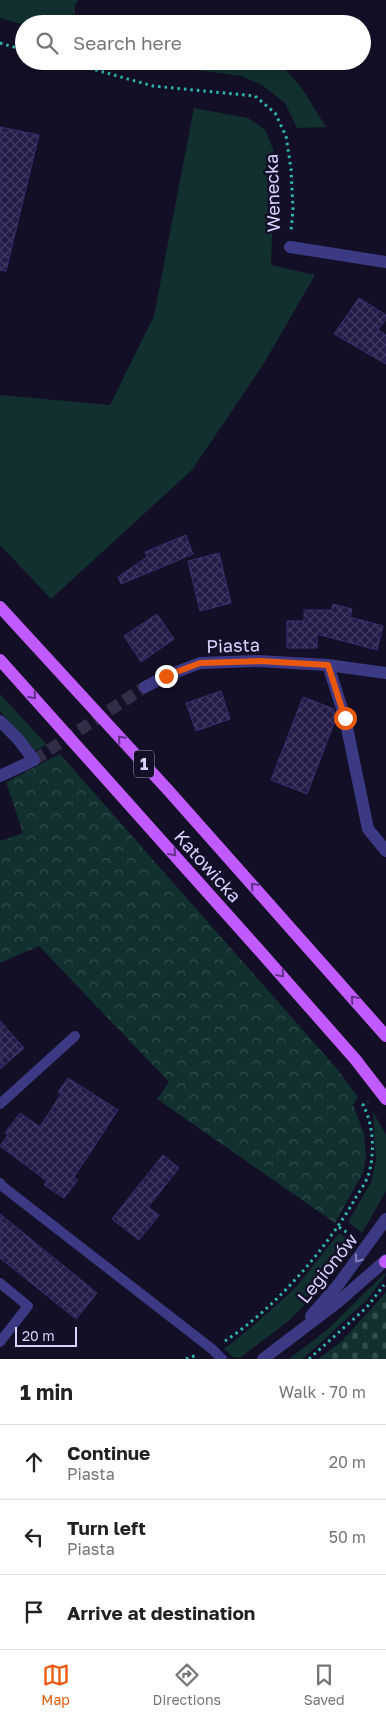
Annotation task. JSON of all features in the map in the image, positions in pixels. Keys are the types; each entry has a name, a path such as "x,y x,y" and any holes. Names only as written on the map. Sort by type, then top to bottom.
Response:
{"main road":[{"name":"Katowicka","path":"0,607 221,849 386,1036"},
{"name":"Katowicka","path":"0,660 355,1059 384,1096"}],"street":[{"name":"Wenecka","path":"290,248 386,262"},
{"name":"Piasta","path":"145,687 166,676 200,663 260,661 328,665 386,673"},
{"path":"328,665 345,718 368,829 386,851"},
{"path":"0,721 18,739 34,760 0,776"},
{"name":"Legionów","path":"292,1336 338,1285 386,1219"},
{"name":"Legionów","path":"263,1359 338,1302 386,1261"}],"lane":[{"path":"0,1104 76,1036"},
{"path":"0,1183 212,1348 222,1359"},
{"path":"0,1283 28,1306 0,1342"}],"path":[{"path":"0,43 15,47"},
{"name":"Wenecka","path":"96,70 153,86 255,96 275,113 286,136 291,169 293,209 290,248"},
{"path":"186,1359 212,1348 238,1332 279,1297 339,1226 368,1176 373,1153 368,1113 363,1105 384,1096"},
{"path":"309,1359 367,1307 386,1283"}],"green space":[{"path":"0,0 79,0 75,4 75,15 15,15 15,22 0,18"},
{"path":"195,70 286,70 301,87 326,127 297,128 285,103 262,85 241,76"},
{"path":"194,108 248,118 265,130 275,154 271,265 315,275 263,365 192,470 51,599 0,545 0,395 110,405 154,316"},
{"path":"0,694 47,745 34,751 0,711"},
{"path":"60,754 338,1070 358,1097 353,1105 364,1134 366,1158 363,1173 335,1223 157,1099 169,1082 39,946 0,963 0,841 23,833 6,782"},
{"path":"373,1112 386,1135 386,1191 362,1233 348,1222 371,1182 376,1160"},
{"path":"339,1233 355,1244 324,1284 290,1320 240,1358 233,1357 224,1349 296,1287"},
{"path":"385,1273 386,1275 367,1300 303,1359 289,1359 328,1329"},
{"path":"386,1292 386,1359 318,1359 341,1342"}],"building":[{"path":"0,127 39,135 6,271 0,270"},
{"path":"359,298 386,315 386,319 378,330 386,335 386,364 334,334"},
{"path":"186,535 193,554 121,584 118,577 147,557 145,552"},
{"path":"219,553 231,603 200,611 188,561"},
{"path":"333,604 352,609 350,617 383,626 377,650 317,634 317,648 287,648 287,621 304,621 304,610 331,610"},
{"path":"157,614 174,639 141,662 124,636"},
{"path":"221,691 230,719 196,731 186,703"},
{"path":"303,697 334,709 336,718 307,794 271,780"},
{"path":"0,1021 24,1048 0,1069"},
{"path":"68,1078 118,1110 74,1177 78,1180 64,1198 44,1185 47,1181 0,1146 8,1135 5,1133 20,1113 40,1127 61,1094 58,1092"},
{"path":"163,1155 179,1168 148,1207 159,1215 139,1240 112,1219"},
{"path":"0,1214 97,1293 76,1319 0,1258"}],"tunnel":[{"path":"34,760 145,687"}],"route":[{"path":"166,676 200,663 260,661 328,665 345,718"}]}
